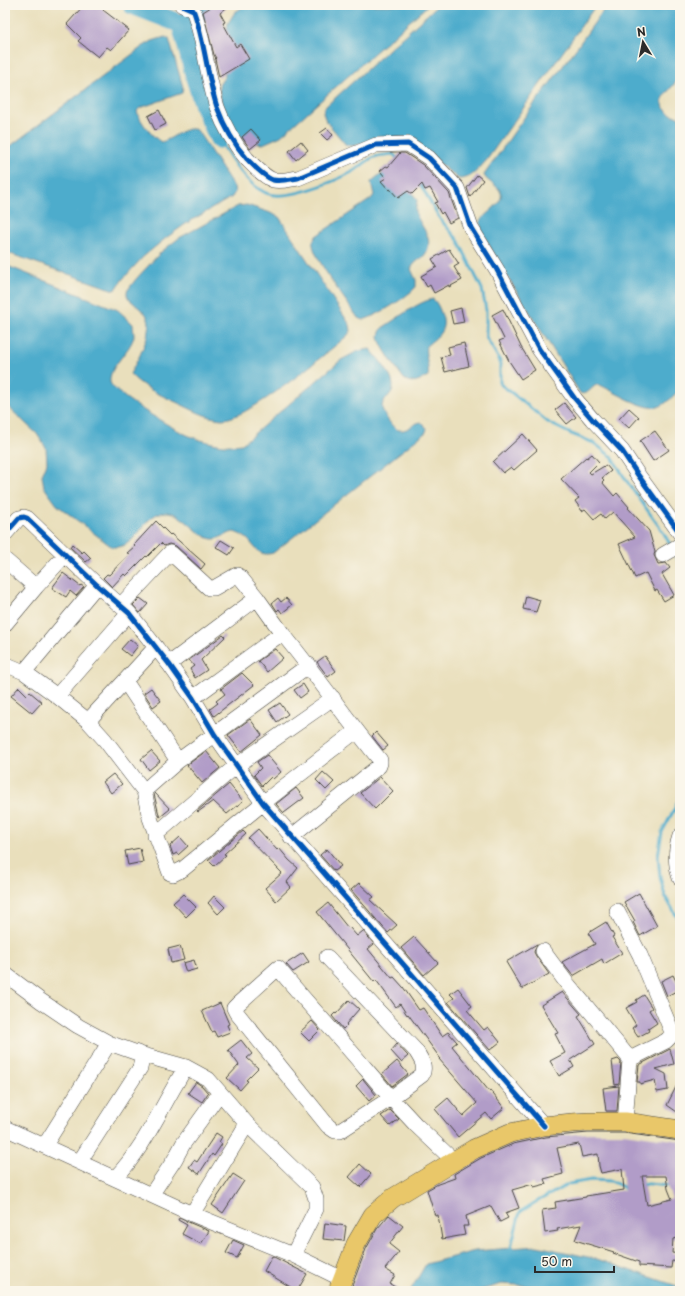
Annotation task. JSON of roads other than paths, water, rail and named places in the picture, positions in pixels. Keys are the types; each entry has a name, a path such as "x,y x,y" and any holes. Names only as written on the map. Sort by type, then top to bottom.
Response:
{"main road":[{"path":"340,1285 356,1244 374,1215 393,1198 474,1149 510,1133 544,1126 588,1122 624,1122 680,1130"}],"street":[{"path":"192,8 201,31 212,89 223,121 240,150 251,164 262,173 273,180 298,178 376,146 408,144 429,158 457,188 471,228 497,270 539,349 575,400 622,451 638,475 674,546"},
{"path":"5,534 19,518 24,516 97,585 125,609 169,664 193,698 215,735 263,803 544,1126"},
{"path":"57,696 170,553 209,588 214,588 237,575 257,598 282,633 309,665 356,731 380,760 379,766 291,837"},
{"path":"5,624 65,555"},
{"path":"5,560 36,587"},
{"path":"24,672 97,585"},
{"path":"169,664 257,598"},
{"path":"193,698 282,633"},
{"path":"88,721 156,647"},
{"path":"5,664 24,672 57,696 88,721 106,740 144,791 156,836 169,870 173,874 182,869 263,803 356,731"},
{"path":"144,791 178,761 309,665"},
{"path":"126,681 178,761"},
{"path":"156,836 236,766 332,698"},
{"path":"680,836 676,854 677,870 680,878"},
{"path":"617,911 640,956 672,1032 666,1041 630,1059"},
{"path":"542,951 630,1059 624,1122"},
{"path":"327,957 416,1051 424,1065 422,1075 391,1098 340,1131 335,1131 328,1126 236,1012 234,1008 278,968 391,1098 416,1125 454,1161"},
{"path":"5,974 78,1026 109,1043 143,1055 186,1067 208,1079 219,1094 247,1124 312,1187 316,1209 292,1255"},
{"path":"45,1145 109,1043"},
{"path":"80,1161 140,1068 143,1055"},
{"path":"114,1178 122,1171 147,1134 186,1067"},
{"path":"151,1195 187,1138 219,1094"},
{"path":"192,1214 247,1124"},
{"path":"5,1128 80,1161 192,1214 292,1255 340,1285"}],"water":[{"path":"246,5 428,5 281,136 263,144 245,142 239,136 223,109 219,85 225,76 225,39 228,23 235,12"},
{"path":"438,5 596,5 486,161 474,173 464,179 459,179 407,138 385,137 353,146 346,145 326,121 323,113 325,107"},
{"path":"607,5 680,5 680,77 662,101 664,108 669,113 680,118 680,389 667,402 658,407 645,406 637,403 600,385 596,385 585,394 580,393 497,260 482,232 480,222 485,215 497,205 501,197 500,190 485,178 484,175"},
{"path":"165,37 169,39 183,87 182,93 140,108 137,111 147,128 161,142 188,129 197,130 234,187 235,192 232,197 187,223 166,238 143,257 114,290 5,252 5,150 142,47 152,41"},
{"path":"394,170 403,179 417,200 416,213 427,235 429,244 425,255 413,265 411,269 416,280 416,287 391,306 376,315 363,320 358,318 323,267 313,247 313,241 316,236 371,199 374,195 371,182 378,176"},
{"path":"247,205 279,217 350,325 351,331 322,357 267,398 234,416 222,419 199,413 158,393 140,383 130,374 147,338 149,322 146,314 129,299 127,291 161,252 179,238 238,206"},
{"path":"5,265 118,310 133,324 134,336 129,347 112,371 110,382 121,394 143,410 193,437 220,445 242,444 341,360 358,351 370,349 384,366 392,381 392,390 382,407 388,420 396,429 399,430 407,429 421,422 427,428 426,432 273,553 267,554 259,552 247,539 234,532 216,539 209,538 179,516 167,512 159,513 153,516 128,543 121,546 112,547 57,505 44,487 42,475 47,463 46,448 37,434 5,404"},
{"path":"433,299 437,304 443,319 441,332 426,346 428,376 410,382 404,379 386,352 380,341 379,334 382,328 407,311 427,300"},
{"path":"537,1246 597,1259 680,1287 680,1291 612,1291 502,1284 477,1291 410,1291 426,1264 475,1251"}],"waterway":[{"path":"132,5 181,24"},
{"path":"181,24 209,5"},
{"path":"181,24 195,78 205,109 219,139"},
{"path":"219,139 233,161 250,182 264,192 272,195 295,193 321,186 352,172 377,156 393,154 398,159"},
{"path":"419,182 440,219 458,240 482,289 486,310 486,337 500,361 500,384 549,423 594,443 612,457 671,546"},
{"path":"674,553 680,563"},
{"path":"680,796 662,832 658,856 660,877 665,896 680,922"},
{"path":"510,1251 520,1212 569,1184 591,1180 611,1181 627,1188"},
{"path":"640,1186 648,1184 670,1186"}]}
